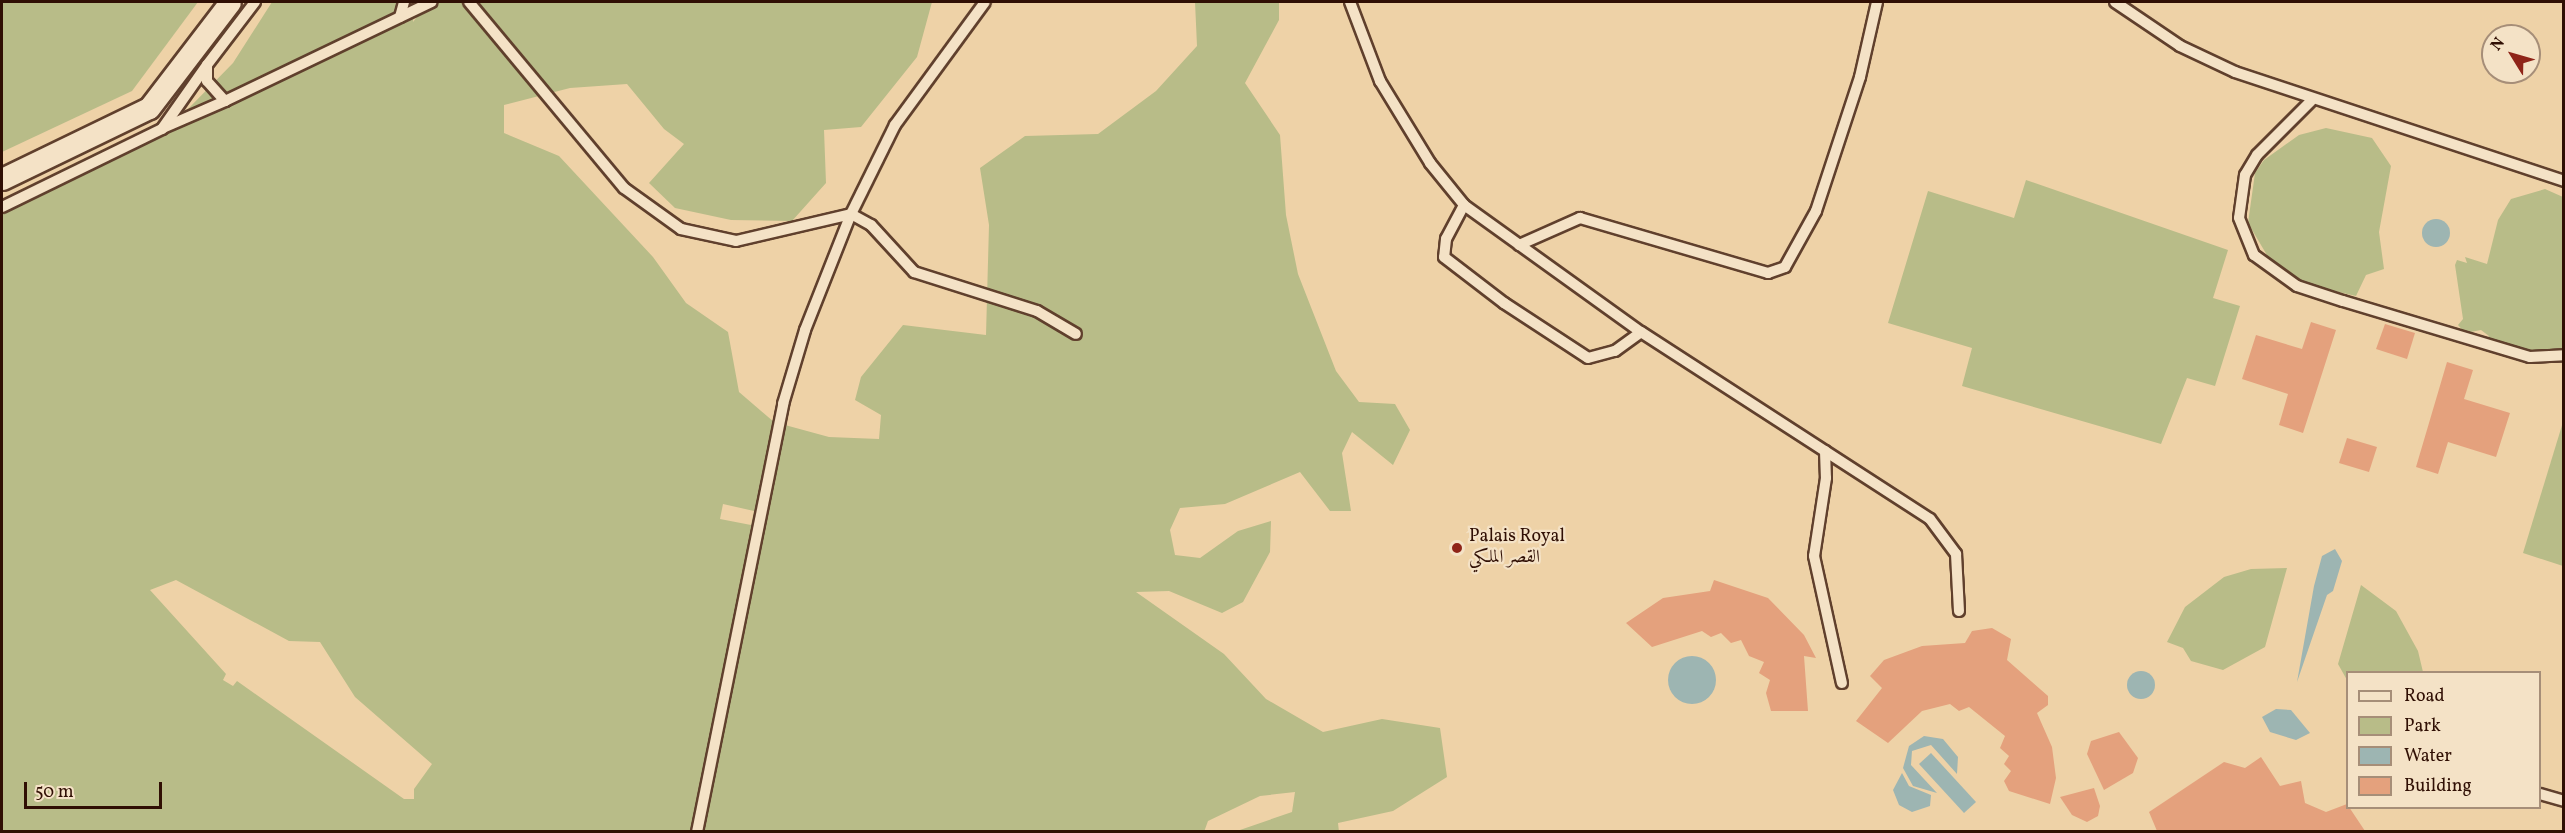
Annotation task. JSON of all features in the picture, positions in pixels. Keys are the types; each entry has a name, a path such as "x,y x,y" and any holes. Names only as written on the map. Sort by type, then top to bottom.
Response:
{"street":[{"path":"2,179 149,108 230,2"}],"lane":[{"path":"162,129 255,2"},
{"path":"400,17 404,2"},
{"path":"2,207 432,2"},
{"path":"469,2 624,188 681,229 736,241 851,214 871,225 914,272 1028,308 1077,334"},
{"path":"697,831 783,404 805,330 851,214 895,125 985,2"},
{"path":"1350,2 1384,90 1430,163 1464,205 1641,332 1900,498 1945,534 1960,569 1959,611"},
{"path":"1519,244 1580,218 1768,273 1785,267 1816,211 1860,77 1877,2"},
{"path":"2115,2 2180,46 2311,101 2564,181"},
{"path":"207,65 207,81 225,101"},
{"path":"2311,101 2257,155 2245,175 2239,218 2254,255 2297,286 2343,301 2530,357 2564,355"},
{"path":"1464,205 1444,256 1504,303 1584,357 1600,357 1641,332"},
{"path":"1825,451 1826,478 1814,556 1842,683"},
{"path":"2541,794 2564,801"}],"green space":[{"path":"2,2 198,2 132,91 2,152"},
{"path":"272,2 415,2 413,22 428,2 932,2 917,57 861,127 824,130 826,183 792,221 731,220 675,208 649,183 684,144 664,129 627,84 570,88 504,105 504,133 559,156 653,257 686,303 728,332 739,392 774,422 829,437 879,439 881,415 855,400 861,377 903,325 986,335 989,225 980,168 1025,136 1098,134 1156,91 1197,46 1195,2 1279,2 1279,20 1245,83 1280,135 1286,215 1298,274 1336,371 1359,402 1395,404 1410,430 1393,465 1352,432 1342,453 1351,511 1330,511 1300,472 1225,504 1180,508 1170,530 1175,555 1200,558 1238,531 1271,521 1270,552 1243,602 1222,613 1169,591 1136,592 1224,654 1266,699 1323,732 1382,719 1440,728 1447,777 1393,811 1338,823 1339,832 1237,831 1292,812 1295,792 1260,796 1208,821 1204,832 2,831 2,213 188,109 233,63","holes":["723,504 754,511 751,525 720,519","176,580 289,641 320,642 355,697 432,764 414,789 414,799 404,799 237,681 233,686 223,680 226,674 150,590"]},
{"path":"2326,128 2372,138 2391,166 2379,232 2384,269 2366,275 2356,296 2299,283 2274,267 2248,223 2255,173 2264,160 2299,135"},
{"path":"2026,180 2228,250 2213,298 2240,306 2215,386 2187,378 2161,444 1962,386 1972,348 1888,323 1928,191 2014,218"},
{"path":"2545,189 2563,197 2563,348 2522,353 2486,340 2489,336 2481,330 2465,333 2458,325 2463,319 2455,265 2457,260 2467,263 2465,257 2487,264 2498,220 2511,199"},
{"path":"2563,422 2563,566 2523,553"},
{"path":"2287,568 2265,647 2223,670 2191,661 2183,648 2167,642 2185,607 2224,577 2251,569"},
{"path":"2361,585 2396,611 2418,651 2423,671 2346,671 2346,678 2338,664"}],"water":[{"path":"2436,219 2446,223 2450,233 2446,243 2436,247 2426,243 2422,233 2426,223"},
{"path":"2335,549 2342,561 2333,591 2327,595 2297,682 2314,586 2322,556"},
{"path":"1692,656 1709,663 1716,680 1709,697 1692,704 1675,697 1668,680 1675,663"},
{"path":"2141,671 2151,675 2155,685 2151,695 2141,699 2131,695 2127,685 2131,675"},
{"path":"2276,709 2291,710 2310,733 2296,740 2270,732 2262,717"},
{"path":"1924,736 1943,739 1958,757 1957,774 1931,745 1912,751 1911,765 1937,793 1913,786 1903,768 1909,746"},
{"path":"1931,753 1976,802 1964,813 1919,764"},
{"path":"1902,773 1909,786 1931,795 1930,806 1912,812 1899,805 1893,790"}],"building":[{"path":"2311,322 2336,330 2303,433 2279,425 2288,394 2242,379 2256,335 2302,349"},
{"path":"2385,324 2415,333 2407,359 2376,349"},
{"path":"2447,362 2473,370 2464,399 2510,413 2496,457 2448,442 2438,474 2416,467"},
{"path":"2347,438 2377,447 2369,472 2339,463"},
{"path":"1714,580 1768,598 1804,635 1816,658 1804,656 1808,711 1771,711 1766,693 1770,680 1759,673 1764,662 1749,656 1741,640 1731,643 1721,633 1711,637 1702,631 1652,647 1626,623 1663,598 1710,591"},
{"path":"1992,628 2011,639 2007,660 2048,696 2048,705 2037,713 2052,747 2056,778 2050,804 2009,791 2004,781 2011,771 2004,764 2009,756 2000,748 2005,736 1969,707 1959,711 1950,704 1922,711 1888,743 1856,721 1882,688 1870,676 1884,660 1922,646 1965,643 1972,631"},
{"path":"2119,732 2138,758 2133,773 2104,790 2087,754 2091,741"},
{"path":"2261,757 2280,786 2301,781 2305,803 2326,812 2346,804 2346,809 2350,809 2365,831 2157,831 2149,812 2224,762 2245,768"},
{"path":"2094,788 2100,806 2098,816 2087,822 2072,815 2060,797"}],"place":[{"name":"Palais Royal القصر الملكي","path":"1457,548"}]}
